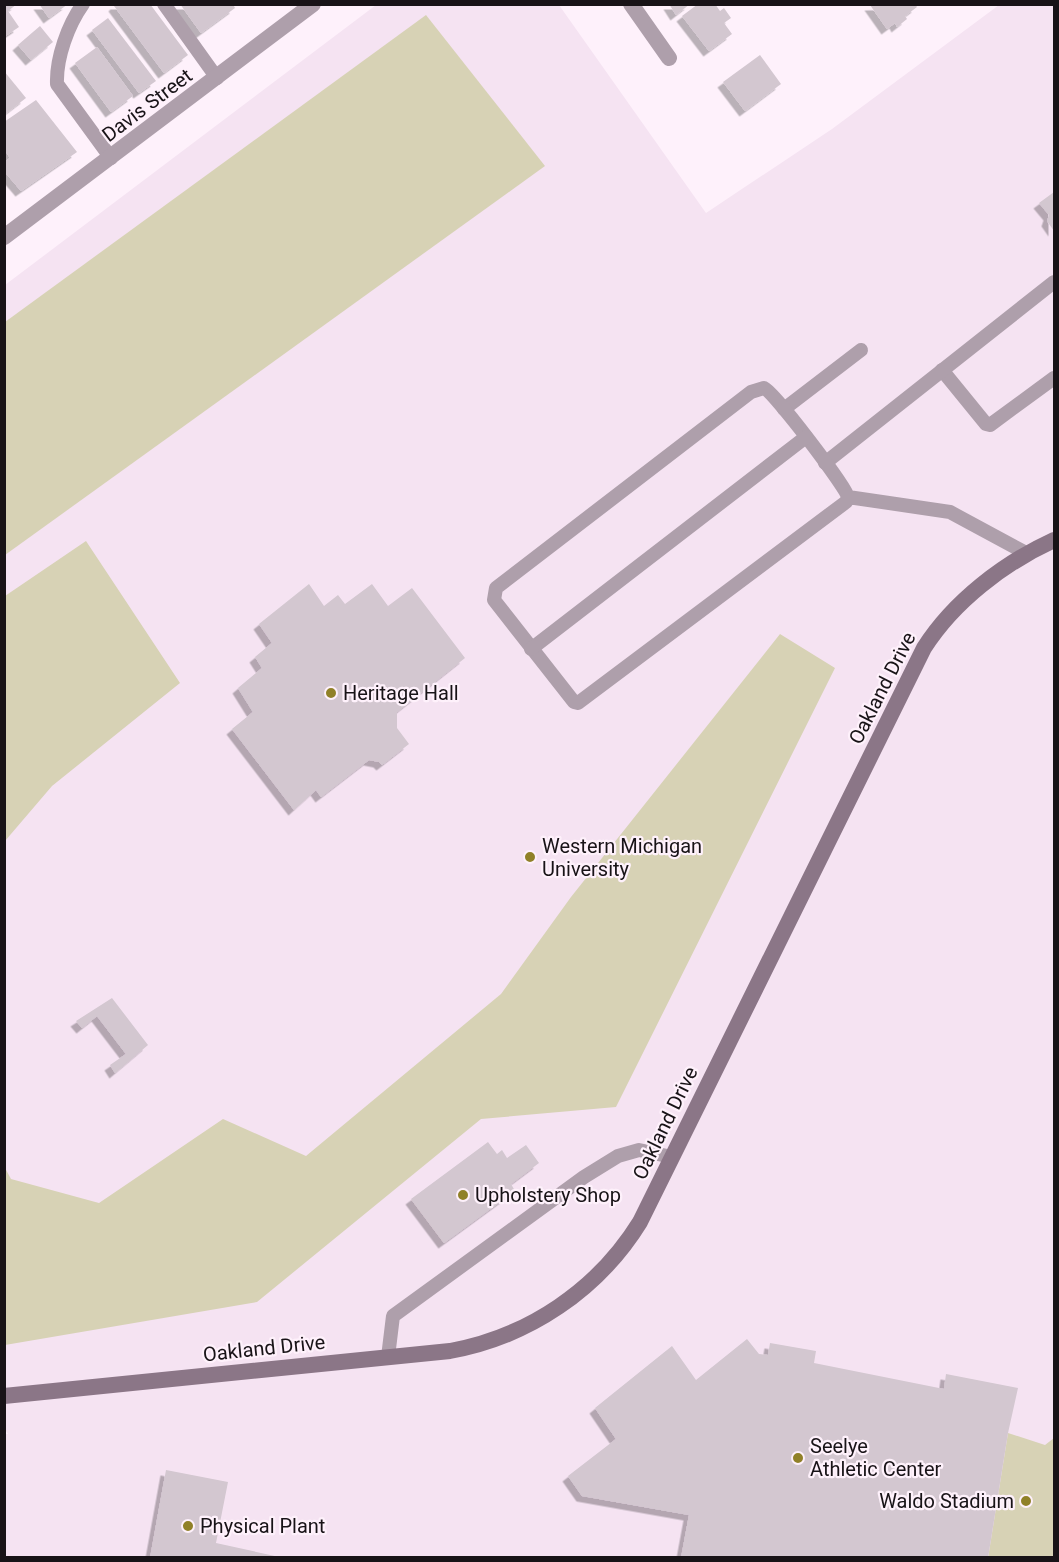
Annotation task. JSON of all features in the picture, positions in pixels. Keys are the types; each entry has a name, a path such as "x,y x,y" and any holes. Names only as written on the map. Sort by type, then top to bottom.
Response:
{"main road":[{"name":"Oakland Drive","path":"4,1396 480,1346 524,1329 570,1299 624,1249 672,1157 924,648 937,628 958,606 1026,553 1054,540"}],"street":[{"name":"Davis Street","path":"5,236 313,4"},
{"path":"631,4 669,58"}],"lane":[{"path":"83,4 74,18 56,71 57,84 111,158"},
{"path":"164,4 217,78"},
{"path":"825,463 1054,282"},
{"path":"784,409 861,350"},
{"path":"942,370 986,424 990,425 1054,378"},
{"path":"848,497 837,509 578,703 574,702 496,605 494,593 496,588 752,392 764,388 770,390 848,497 950,513 1026,553"},
{"path":"531,649 806,437"},
{"path":"388,1357 393,1316 584,1177 618,1156 639,1149 672,1157"}],"shaded area":[{"name":"Western Michigan University","path":"376,5 559,5 706,213 832,129 999,5 1054,5 1054,1557 5,1557 4,1434 8,1434 4,1428 5,285"},
{"path":"426,15 545,166 5,555 5,322"},
{"path":"86,541 180,683 52,786 5,841 5,596"},
{"path":"780,634 835,668 616,1107 481,1119 257,1302 5,1345 5,1168 11,1179 99,1203 223,1119 306,1156 501,994 571,897"},
{"name":"Waldo Stadium","path":"1008,1433 1045,1445 1054,1438 1054,1557 988,1558"}],"building":[{"path":"4,4 17,4 8,11 19,27 4,37"},
{"path":"39,4 68,4 49,18"},
{"path":"116,4 150,4 188,55 164,73 114,6"},
{"path":"180,4 233,4 235,8 201,33"},
{"path":"669,4 690,4 676,15"},
{"path":"698,4 715,4 720,11 724,8 731,18 724,23 732,34 709,51 682,16"},
{"path":"915,4 917,7 905,16 907,19 897,27 895,23 887,29 870,5"},
{"path":"108,18 156,81 139,93 92,30"},
{"path":"40,26 53,42 31,60 18,45"},
{"path":"97,47 133,96 111,112 75,63"},
{"path":"760,55 781,84 745,111 723,82"},
{"path":"4,71 26,98 4,115"},
{"path":"36,100 77,152 21,191 4,171 4,162 10,158 4,149 4,122"},
{"path":"1054,192 1054,231 1047,221 1049,215 1039,203"},
{"name":"Heritage Hall","path":"309,584 324,606 338,595 345,604 372,584 388,606 412,588 465,658 397,712 397,728 409,744 382,765 369,760 321,797 316,790 294,810 232,729 253,712 238,688 262,668 255,657 272,643 259,624"},
{"path":"112,998 148,1045 115,1073 110,1065 126,1054 97,1016 82,1028 76,1021"},
{"name":"Upholstery Shop","path":"488,1142 497,1154 502,1150 507,1158 526,1145 539,1163 511,1184 515,1191 444,1243 411,1199"},
{"name":"Seelye Athletic Center","path":"747,1339 759,1354 768,1355 770,1343 816,1351 814,1363 944,1389 946,1374 1018,1388 1008,1433 988,1558 681,1558 689,1515 582,1496 568,1476 616,1439 595,1408 672,1346 696,1380"},
{"name":"Physical Plant","path":"166,1470 228,1482 216,1543 284,1558 150,1558"}],"place":[{"name":"Heritage Hall","path":"331,693"},
{"name":"Western Michigan University","path":"530,857"},
{"name":"Upholstery Shop","path":"463,1195"},
{"name":"Seelye Athletic Center","path":"798,1458"},
{"name":"Waldo Stadium","path":"1026,1501"},
{"name":"Physical Plant","path":"188,1526"}]}
